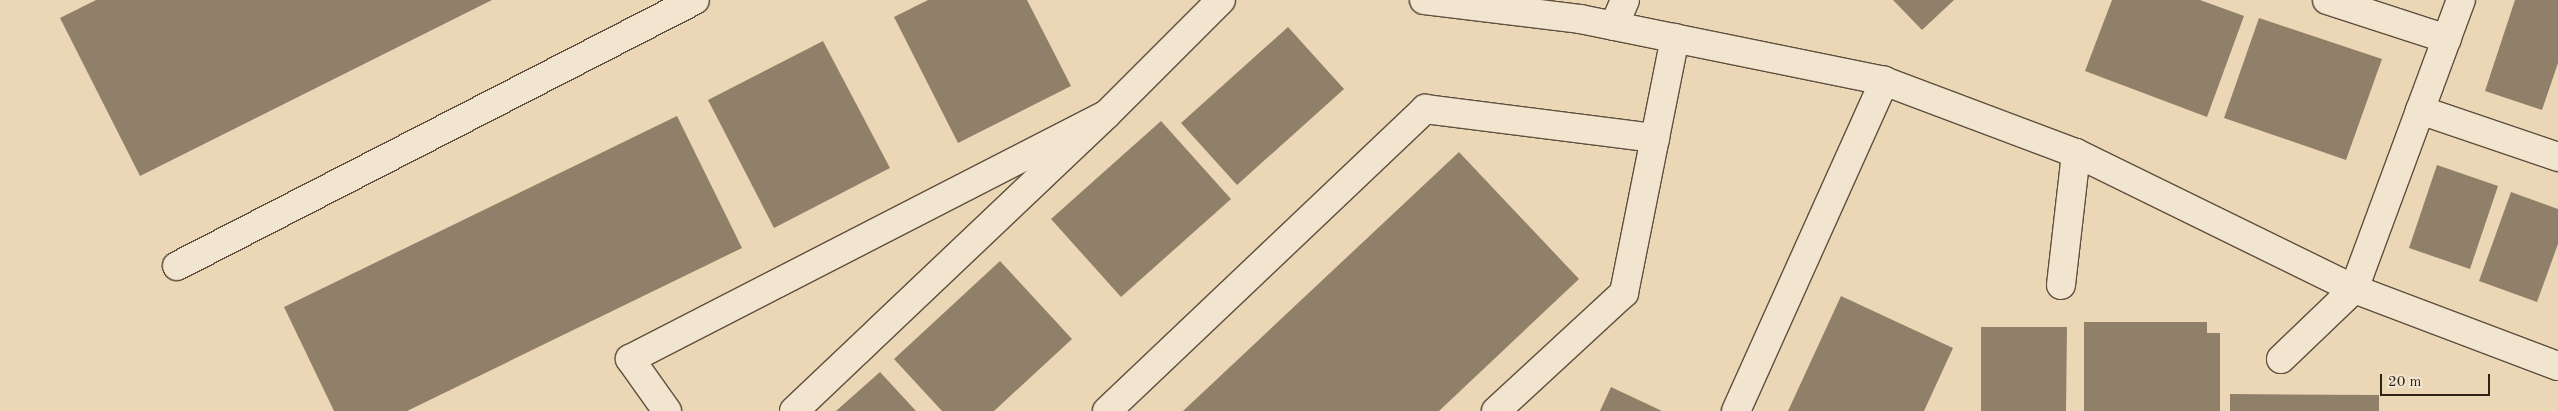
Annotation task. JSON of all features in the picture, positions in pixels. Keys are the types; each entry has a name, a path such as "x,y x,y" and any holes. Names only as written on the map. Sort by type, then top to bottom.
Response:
{"street":[{"path":"177,266 695,0"},
{"path":"794,411 1107,114 1221,0"},
{"path":"1424,0 1614,26 1884,81 2076,153 2354,289 2558,366"},
{"path":"1614,26 1625,0"},
{"path":"2327,0 2447,40"},
{"path":"2281,359 2354,289 2461,0"},
{"path":"1496,411 1624,293 1675,38"},
{"path":"1736,411 1884,81"},
{"path":"1107,411 1426,109 1655,138"},
{"path":"2420,110 2558,157"},
{"path":"667,411 630,359 1107,114"},
{"path":"2060,285 2076,153"}],"building":[{"path":"96,0 492,0 140,176 60,18"},
{"path":"928,0 1027,0 1071,86 958,143 894,17"},
{"path":"1893,0 1954,0 1922,30"},
{"path":"2112,0 2200,0 2244,16 2207,117 2085,71"},
{"path":"2515,0 2558,0 2558,63 2542,110 2485,91"},
{"path":"2259,18 2382,59 2346,160 2224,118"},
{"path":"1288,27 1344,89 1237,185 1181,123"},
{"path":"823,41 890,168 774,228 708,100"},
{"path":"677,116 742,248 407,411 334,411 284,307"},
{"path":"1161,121 1231,199 1121,297 1051,219"},
{"path":"1459,152 1579,279 1439,411 1183,411"},
{"path":"2437,165 2498,186 2470,269 2409,248"},
{"path":"2511,192 2558,209 2558,244 2537,302 2479,281"},
{"path":"1000,261 1072,339 994,411 942,411 894,359"},
{"path":"1841,296 1953,348 1924,411 1788,411"},
{"path":"2084,322 2207,322 2207,333 2220,333 2220,411 2084,411"},
{"path":"1981,327 2067,327 2066,411 1981,411"},
{"path":"880,372 916,411 836,411"},
{"path":"1611,387 1662,411 1600,411"},
{"path":"2230,394 2379,395 2379,411 2230,411"}]}
